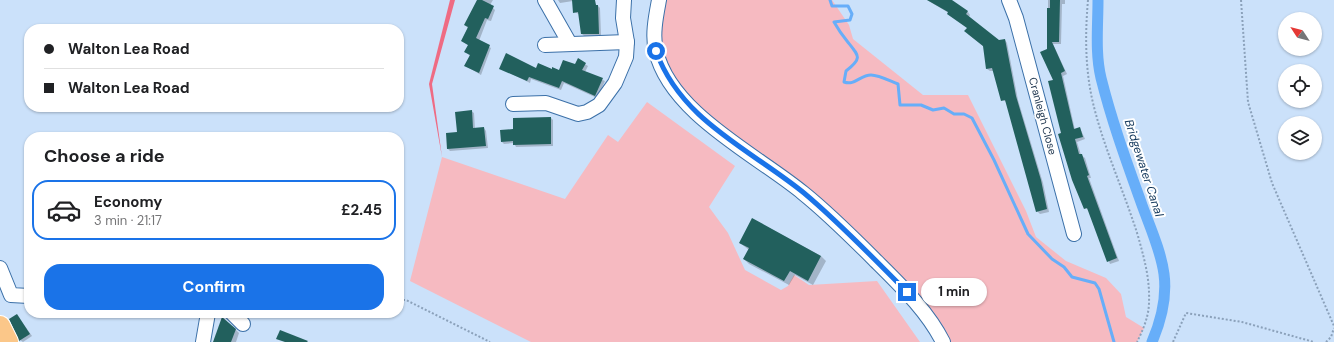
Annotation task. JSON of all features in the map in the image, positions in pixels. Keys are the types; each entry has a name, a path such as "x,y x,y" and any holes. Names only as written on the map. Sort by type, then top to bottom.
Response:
{"highway":[{"path":"0,326 8,342"}],"street":[{"path":"545,0 570,44"},
{"path":"513,104 546,103 578,114 594,109 607,96 626,57 627,42 623,18 624,0"},
{"path":"659,0 654,34 656,51 663,70 678,94 707,122 739,148 802,192 835,220 907,292 938,332 943,342"},
{"name":"Cranleigh Close","path":"1009,0 1016,18 1074,234"},
{"path":"545,45 627,42"},
{"path":"0,268 11,295 24,296"},
{"path":"203,342 207,318"},
{"path":"237,318 243,324"}],"path":[{"path":"1088,0 1086,60 1093,103 1106,146 1131,213 1148,272 1149,303 1144,328 1137,342"},
{"path":"1241,0 1248,102 1272,184 1334,327 1331,337 1326,342"},
{"path":"404,300 490,342"},
{"path":"1173,342 1186,313 1242,322 1314,342"}],"shaded area":[{"path":"450,0 455,0 432,84 442,157 429,84"},
{"path":"659,0 832,0 849,25 853,39 923,95 968,95 1026,211 1036,237 1066,261 1106,278 1121,294 1126,317 1144,328 1137,342 943,342 835,220 739,148 663,70 658,7"},
{"path":"647,102 735,166 709,207 728,233 745,270 781,290 788,286 794,275 809,285 877,281 920,342 531,342 410,281 442,157 565,199 608,135 618,142"}],"building":[{"path":"477,0 482,0 494,6 488,19 485,18 476,38 490,45 479,73 464,66 470,55 464,52 468,45 461,41 468,27 464,25"},
{"path":"572,0 595,0 596,5 598,5 599,34 581,34 578,12 573,13"},
{"path":"927,0 952,0 968,11 966,14 999,40 1005,39 1016,96 1041,180 1047,209 1036,212 1005,100 1001,101 992,68 986,69 983,46 964,31 967,28 947,14 948,12"},
{"path":"1050,0 1060,0 1059,42 1052,42 1065,71 1061,73 1074,129 1080,127 1083,137 1075,139 1079,154 1082,154 1089,175 1087,176 1117,258 1107,262 1087,208 1084,209 1072,180 1058,134 1061,133 1048,81 1053,80 1040,52 1047,49 1047,8 1050,8"},
{"path":"506,53 536,68 538,63 552,69 552,67 559,70 563,60 575,64 578,58 586,63 582,70 603,78 595,96 562,81 559,88 529,77 527,81 499,69"},
{"path":"472,110 473,128 484,127 486,146 447,149 446,133 457,132 455,112"},
{"path":"551,117 551,144 513,145 513,141 501,142 500,130 513,129 513,118"},
{"path":"752,218 821,256 808,281 790,271 784,281 743,259 749,248 739,243"},
{"path":"17,314 30,334 19,341 9,319"},
{"path":"222,318 236,329 231,342 213,342"},
{"path":"280,330 308,341 285,342 276,339"}],"waterway":[{"path":"830,0 832,6 848,6 852,14 850,20 834,22 854,50 857,57 855,63 846,71 844,82 851,83 867,75 877,76 898,84 900,105 921,105 933,110 944,108 954,114 964,114 972,118 994,160 1028,234 1052,259 1064,267 1072,277 1095,283 1099,289 1114,342"},
{"name":"Bridgewater Canal","path":"1098,0 1097,49 1101,78 1120,142 1163,265 1165,283 1164,300 1158,326 1152,342"}],"route":[{"path":"656,51 663,70 678,94 707,122 739,148 802,192 835,220 907,292"}]}
